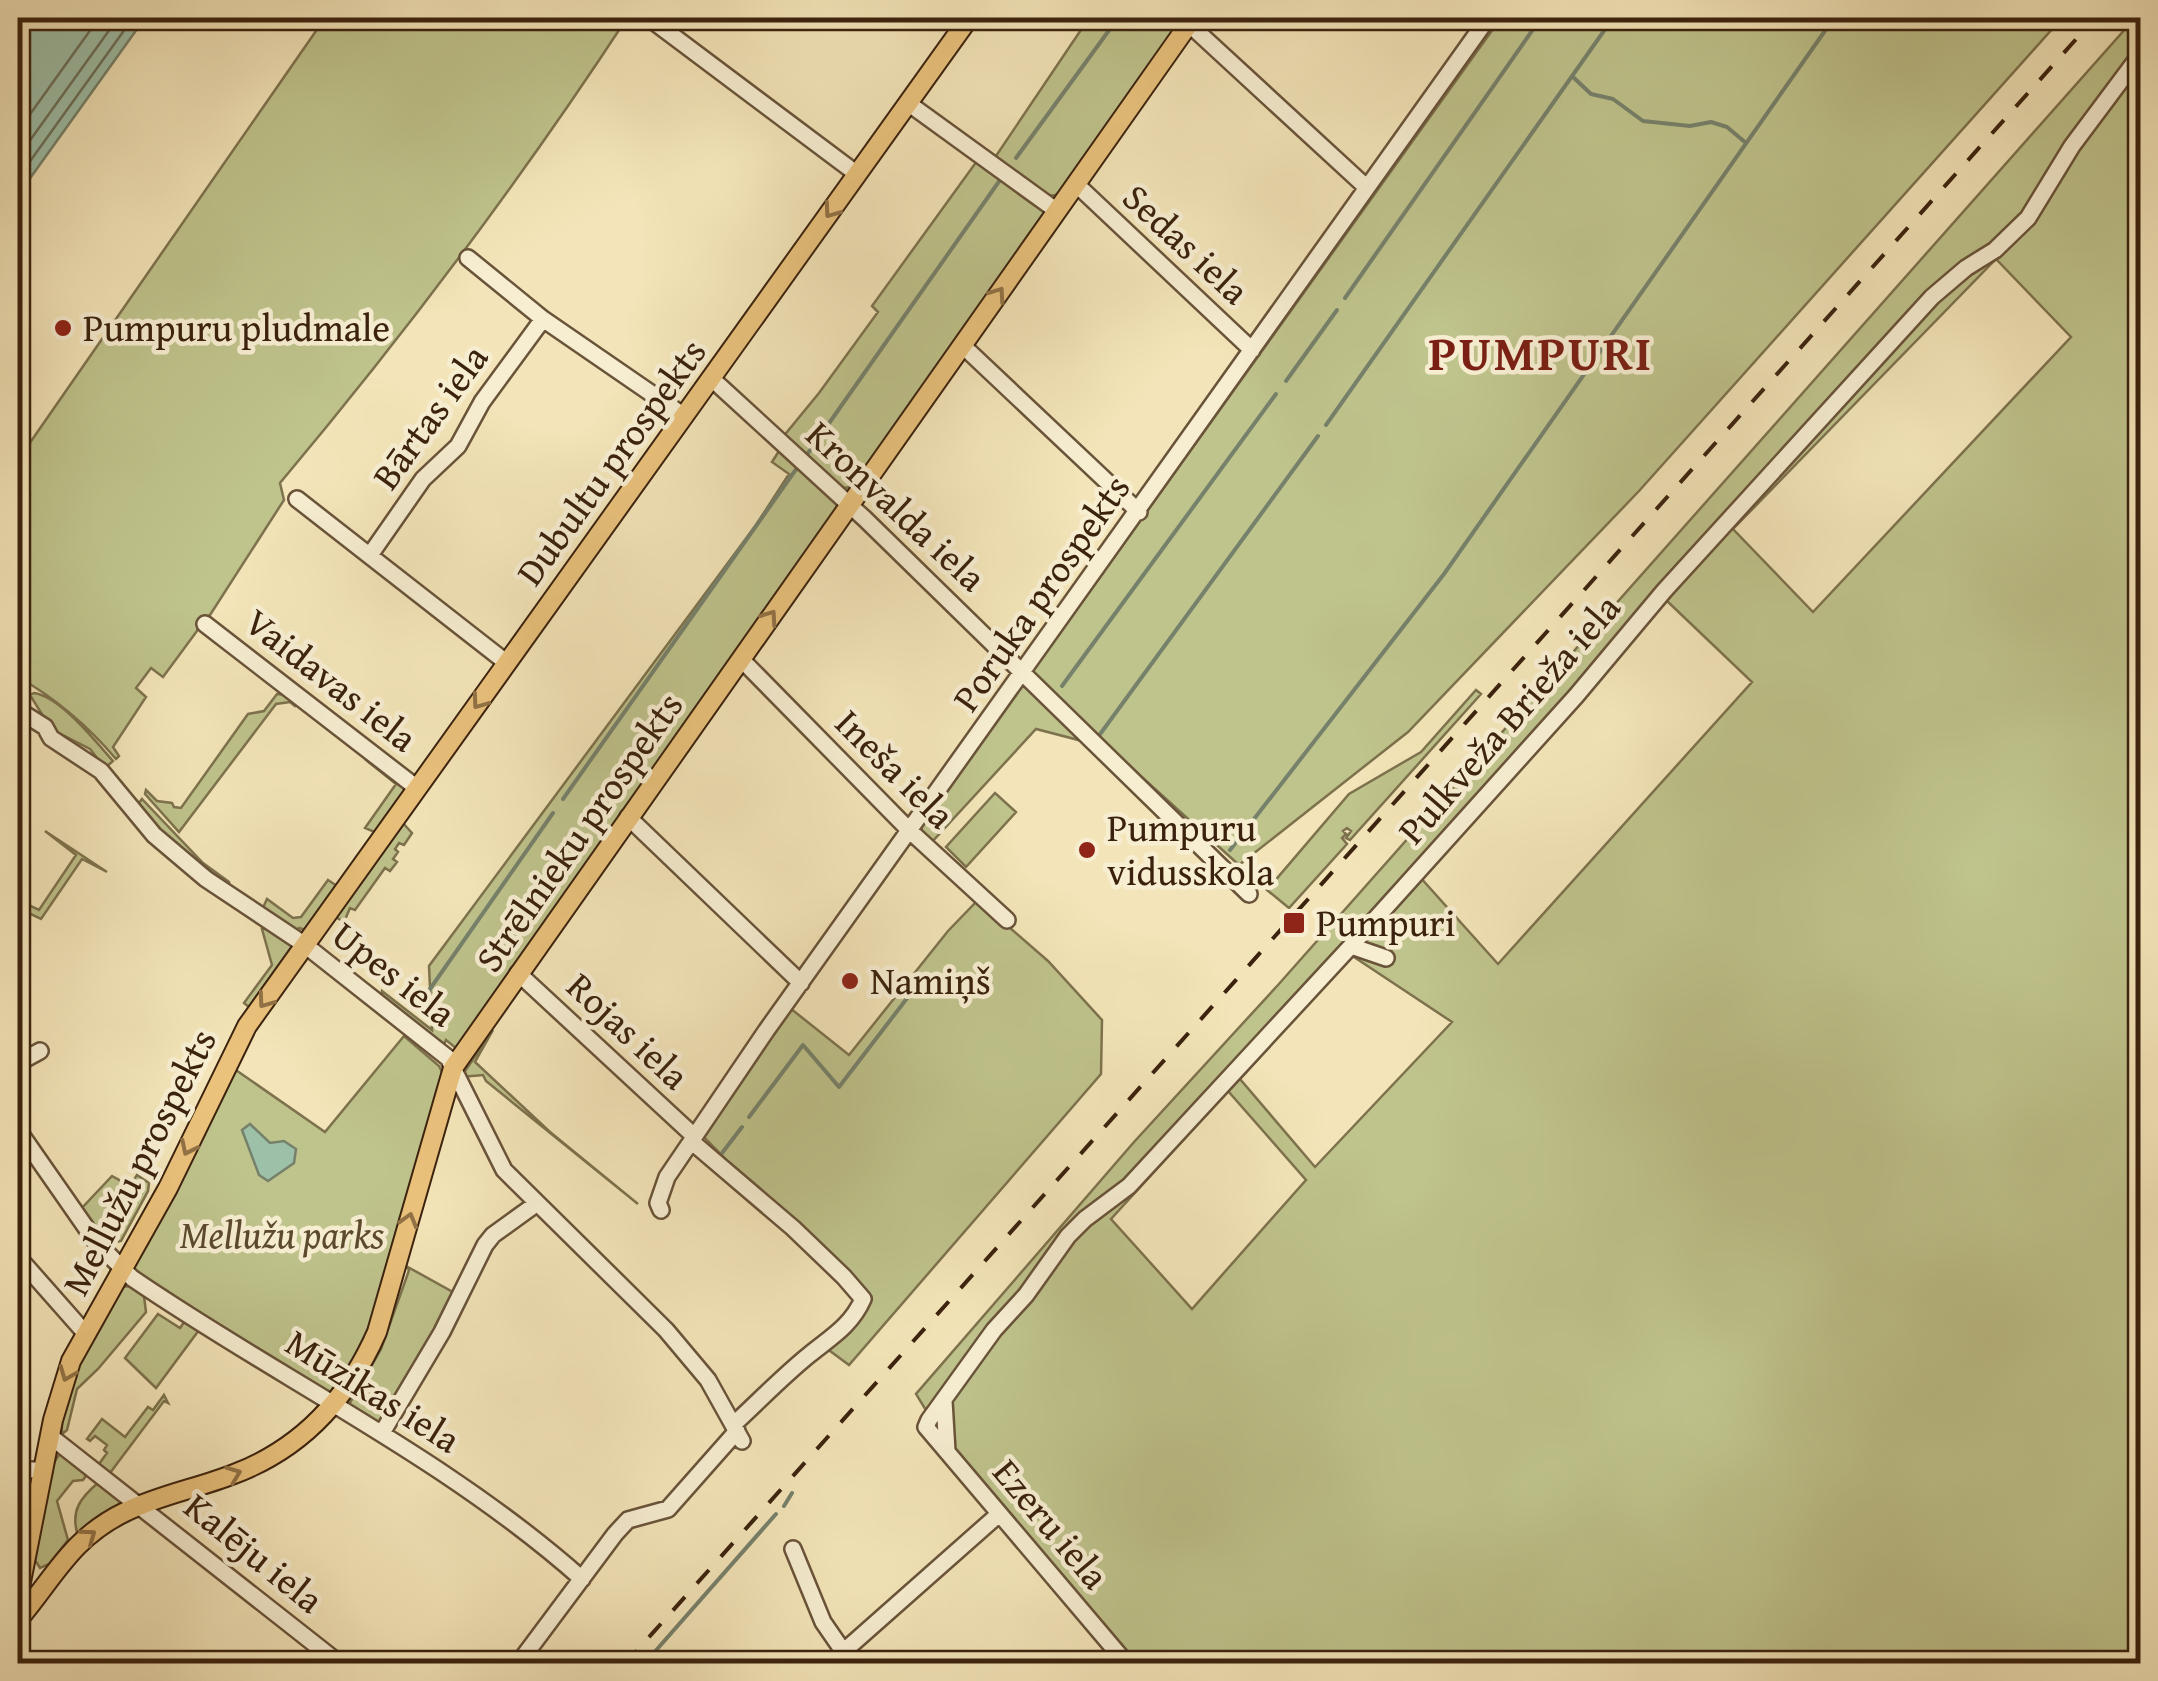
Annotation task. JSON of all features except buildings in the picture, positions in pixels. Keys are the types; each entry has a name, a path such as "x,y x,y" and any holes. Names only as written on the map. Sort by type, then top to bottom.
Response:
{"main road":[{"name":"Dubultu prospekts","path":"305,945 970,18"},
{"name":"Strēlnieku prospekts","path":"18,1620 74,1546 131,1504 266,1461 295,1443 336,1404 363,1364 378,1332 452,1068 1191,21"},
{"name":"Mellužu prospekts","path":"18,1598 59,1394 86,1334 168,1188 247,1026 305,945"},
{"path":"26,1560 43,1573 54,1568"}],"street":[{"path":"648,18 858,174"},
{"name":"Poruka prospekts","path":"661,1210 658,1202 662,1186 693,1139 1139,512 1481,20"},
{"path":"1191,21 1366,188"},
{"name":"Pulkveža Brieža iela","path":"926,1427 994,1330 1026,1295 1068,1236 1084,1219 1129,1186 1351,946 1932,297 1966,268 1996,250 2028,218 2072,146 2140,55"},
{"path":"908,103 1056,210"},
{"name":"Sedas iela","path":"1076,184 1252,350"},
{"path":"468,258 543,319 684,416"},
{"name":"Bārtas iela","path":"370,555 423,479 458,446 482,402 543,319"},
{"path":"962,345 1139,512"},
{"name":"Kronvalda iela","path":"711,378 849,504 1249,894"},
{"path":"297,498 507,663"},
{"name":"Vaidavas iela","path":"206,624 417,788"},
{"name":"Ineša iela","path":"740,660 910,831 1008,920"},
{"name":"Upes iela","path":"18,710 45,726 51,738 102,771 154,835 206,878 305,945 448,1058 498,1162 666,1330 708,1380 738,1432"},
{"path":"628,818 802,983"},
{"path":"1351,946 1386,958"},
{"name":"Rojas iela","path":"518,974 844,1276 863,1300 855,1316 835,1337 810,1354 738,1432"},
{"path":"18,1063 40,1051"},
{"name":"Mūzikas iela","path":"18,1130 96,1242 122,1270 460,1483 582,1579"},
{"path":"382,1432 442,1332 484,1245 536,1204"},
{"path":"18,1257 86,1334"},
{"path":"944,1400 947,1452"},
{"name":"Ezeru iela","path":"926,1427 1127,1664"},
{"path":"518,1664 628,1520 668,1508 738,1432"},
{"name":"Kalēju iela","path":"50,1436 131,1504 340,1664"},
{"path":"18,1474 44,1470"},
{"path":"793,1548 823,1622 848,1658 1000,1514"}],"green space":[{"path":"325,18 627,18 461,255 280,483 284,500 210,615 200,620 197,631 163,677 151,668 136,688 146,697 113,747 119,756 116,759 71,714 18,677 18,511 30,495 18,479 18,460"},
{"path":"1089,18 1184,18 1061,194 1049,196 994,159"},
{"path":"1501,18 2062,18 1639,491 1408,732 1239,865 1102,741 1115,773 1082,741 1036,729 931,843 922,834 921,826"},
{"path":"2135,18 2140,18 2140,1663 1135,1663 957,1461 916,1394 1134,1142 1278,985","holes":["1996,259 2071,337 1813,612 1733,529","1666,600 1752,682 1498,964 1420,877","1351,955 1452,1022 1315,1167 1240,1079","1228,1091 1306,1180 1192,1309 1111,1219"]},
{"path":"977,161 1046,215 856,485 836,486 783,437 878,312 872,306"},
{"path":"779,451 837,502 837,509 457,1049 446,1040 444,1044 381,997 382,991 432,1030 429,966 756,525 789,474 772,462"},
{"path":"1476,690 1481,694 1350,840 1346,838 1351,831 1343,831 1346,834 1342,838 1347,844 1289,908 1267,890 1349,794 1421,752"},
{"path":"34,693 66,711 113,761 105,768 90,749 51,729 30,695"},
{"path":"277,694 288,695 298,703 276,704 179,832 145,794 146,790 157,801 181,808 248,714 264,711"},
{"path":"370,756 407,789 379,834 365,828 396,784 366,760"},
{"path":"995,793 1016,812 966,867 946,847"},
{"path":"142,799 203,863 229,882 229,889 135,808"},
{"path":"402,822 412,833 404,845 399,843 395,849 398,852 393,859 397,862 390,871 385,868 355,910 350,908 344,922 334,916"},
{"path":"45,831 107,872 82,859 41,919 18,908 18,900 39,910 76,855"},
{"path":"328,880 340,888 306,930 299,928 295,933 262,910 267,899 293,918 301,917"},
{"path":"978,900 1048,961 1102,1020 1101,1074 849,1365 822,1345 862,1299 704,1137 790,1008 849,1055 948,931"},
{"path":"262,929 293,945 249,1007 244,1003 272,965"},
{"path":"493,1030 475,1062 550,1132 638,1204 486,1081 483,1075 461,1077"},
{"name":"Mellužu parks","path":"404,1036 439,1066 444,1076 372,1329 333,1393 325,1392 165,1296 135,1272 134,1261 233,1068 325,1132"},
{"path":"137,1175 149,1183 148,1191 121,1241 112,1243 101,1237 80,1210 112,1176 130,1186"},
{"path":"481,1246 386,1420 378,1423 348,1406 381,1349 409,1270 406,1266 453,1292"},
{"path":"131,1286 144,1296 146,1312 77,1389 67,1430 62,1434 73,1376 121,1287"},
{"path":"158,1314 180,1328 187,1318 199,1330 156,1388 125,1358"},
{"path":"164,1395 168,1403 164,1401 110,1473 99,1464 107,1453 107,1445 95,1436 87,1439 102,1419 125,1437 148,1407 153,1410"},
{"path":"64,1454 88,1473 83,1480 73,1481 57,1501 68,1540 49,1564 40,1568 35,1560 53,1464"},
{"path":"99,1482 122,1501 121,1506 78,1536 78,1506"}],"water":[{"path":"18,18 145,18 18,195"},
{"path":"250,1124 270,1143 284,1141 296,1149 294,1163 268,1181 259,1175 242,1130"}],"waterway":[{"path":"1016,158 1118,18"},
{"path":"1345,298 1541,18"},
{"path":"1326,425 1613,18"},
{"path":"1230,850 1444,574 1834,18"},
{"path":"1573,77 1591,94 1613,99 1643,121 1690,126 1711,122 1727,127 1746,143"},
{"path":"806,456 1000,180"},
{"path":"1286,381 1337,310"},
{"path":"1062,686 1276,394"},
{"path":"1098,737 1318,436"},
{"path":"563,799 797,468"},
{"path":"416,1009 553,813"},
{"path":"749,1117 803,1045 839,1087 908,997"},
{"path":"719,1157 742,1127"},
{"path":"784,1506 792,1493"},
{"path":"644,1664 776,1514"}],"railway":[{"path":"625,1664 2095,18"}],"place":[{"name":"Pumpuru pludmale","path":"63,328"},
{"name":"Pumpuru vidusskola","path":"1087,850"},
{"name":"Pumpuri","path":"1294,923"},
{"name":"Namiņš","path":"850,981"}],"district":[{"name":"PUMPURI","path":"1541,353"}]}
